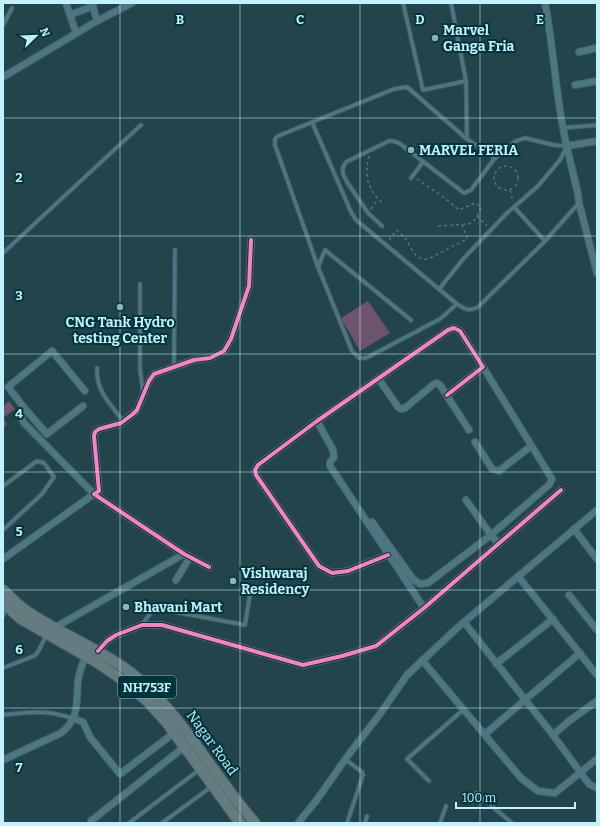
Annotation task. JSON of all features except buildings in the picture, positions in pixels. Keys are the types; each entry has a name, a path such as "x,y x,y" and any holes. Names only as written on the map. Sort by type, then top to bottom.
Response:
{"highway":[{"name":"Nagar Road","path":"3,590 51,631 85,656 124,681 147,701 167,723 238,822"},
{"name":"Nagar Road","path":"4,609 21,620 98,651 130,672 154,694 174,716 240,805 256,823"}],"street":[{"path":"66,3 76,33"},
{"path":"3,76 97,21 132,3"},
{"path":"545,3 550,28 555,79 563,128 579,203 597,273"},
{"path":"70,15 93,5 97,21"},
{"path":"579,52 597,48"},
{"path":"575,85 597,81"},
{"path":"567,146 597,141"},
{"path":"3,559 99,491 94,436 95,432 123,421 134,414 149,381 154,374 194,360 210,358 224,350 231,339 249,286 251,240"},
{"path":"372,522 413,579 420,584 428,583 491,535 549,485 552,479 460,331 454,328 448,330 378,378 258,465 255,470 256,475 318,566 332,573 348,571 388,555"},
{"path":"83,406 47,434 8,387 52,351 85,391"},
{"path":"447,395 483,367"},
{"path":"378,378 398,407 401,408 405,408 437,384 440,385 469,430"},
{"path":"26,410 21,416 24,423 94,494 184,554 209,567"},
{"path":"317,422 333,450 334,456 330,462 330,466 424,608"},
{"path":"475,442 495,471 499,471 531,446"},
{"path":"98,651 107,641 116,635 142,625 162,625 304,665 376,646 424,608 561,490"},
{"path":"466,500 498,544"},
{"path":"298,823 316,801 407,675 464,622 597,510"},
{"path":"574,529 597,559"},
{"path":"51,631 184,554"},
{"path":"176,580 190,557"},
{"path":"518,576 597,675"},
{"path":"569,595 597,630"},
{"path":"496,664 553,619"},
{"path":"464,622 553,735 589,784 597,788"},
{"path":"485,734 580,654"},
{"path":"3,760 61,732 68,727 74,719 78,678 85,656"},
{"path":"422,660 521,778 538,791 555,792 597,759"},
{"path":"553,735 569,721 597,701"},
{"path":"74,719 83,722 90,737 120,774 174,733"},
{"path":"91,821 184,747"}],"lane":[{"path":"403,3 423,90 466,80"},
{"path":"451,3 466,80 467,139"},
{"path":"3,25 12,8"},
{"path":"457,304 440,319 370,356 359,358 352,351 318,267 275,140 278,136 394,89 407,87 467,139 495,158"},
{"path":"312,122 351,212 356,220 457,304 467,310 478,308 545,241 579,203"},
{"path":"3,253 141,125"},
{"path":"563,128 597,125"},
{"path":"382,226 368,213 347,182 343,174 342,167 346,162 389,141 398,143 464,193 471,190 495,158 516,141 526,138 554,145 567,146 560,160 538,186 514,207 464,258 439,289"},
{"path":"411,178 423,162"},
{"path":"514,207 545,241"},
{"path":"174,367 175,250"},
{"path":"318,267 324,250 411,320"},
{"path":"140,284 140,370 144,394"},
{"path":"97,368 96,376 99,388 123,421"},
{"path":"3,486 37,461 44,463 54,477 42,494 3,530"},
{"path":"142,625 154,608 244,625 250,594"},
{"path":"3,668 34,656 51,631"},
{"path":"429,782 407,759 464,709"},
{"path":"3,715 39,711 62,714 74,719"},
{"path":"345,759 362,772 363,775 347,823"},
{"path":"129,823 200,769"},
{"path":"162,823 213,786"},
{"path":"476,794 512,823"},
{"path":"440,823 446,806"},
{"path":"365,823 368,816"}],"path":[{"path":"369,156 366,169 368,181 372,192 378,200 384,204"},
{"path":"509,166 518,174 518,182 510,190 503,190 499,188 494,182 495,174 500,167 509,166"},
{"path":"411,178 418,180 459,210 474,203 481,207 472,223 438,226"},
{"path":"510,190 514,207"},
{"path":"368,213 378,200"},
{"path":"477,216 491,230"},
{"path":"389,240 397,230 405,238 410,249 424,260 467,239 462,225"}],"shaded area":[{"path":"368,301 390,333 360,351 341,318"},
{"path":"9,401 15,409 3,418 3,406"},
{"path":"3,418 7,424 3,428"}],"cycle path":[{"path":"209,567 184,554 94,494 99,491 94,436 95,432 99,429 121,423 137,410 149,381 154,374 194,360 210,358 224,351 231,339 249,286 251,240"},
{"path":"388,555 348,571 332,573 319,566 256,475 255,470 258,465 317,421 448,330 454,328 460,331 483,367 447,395"},
{"path":"98,651 107,641 116,635 142,625 162,625 303,665 376,646 424,608 561,490"}],"place":[{"name":"Marvel Ganga Fria","path":"435,38"},
{"name":"MARVEL FERIA","path":"411,150"},
{"name":"CNG Tank Hydro testing Center","path":"120,307"},
{"name":"Vishwaraj Residency","path":"233,581"},
{"name":"Bhavani Mart","path":"126,607"}]}
